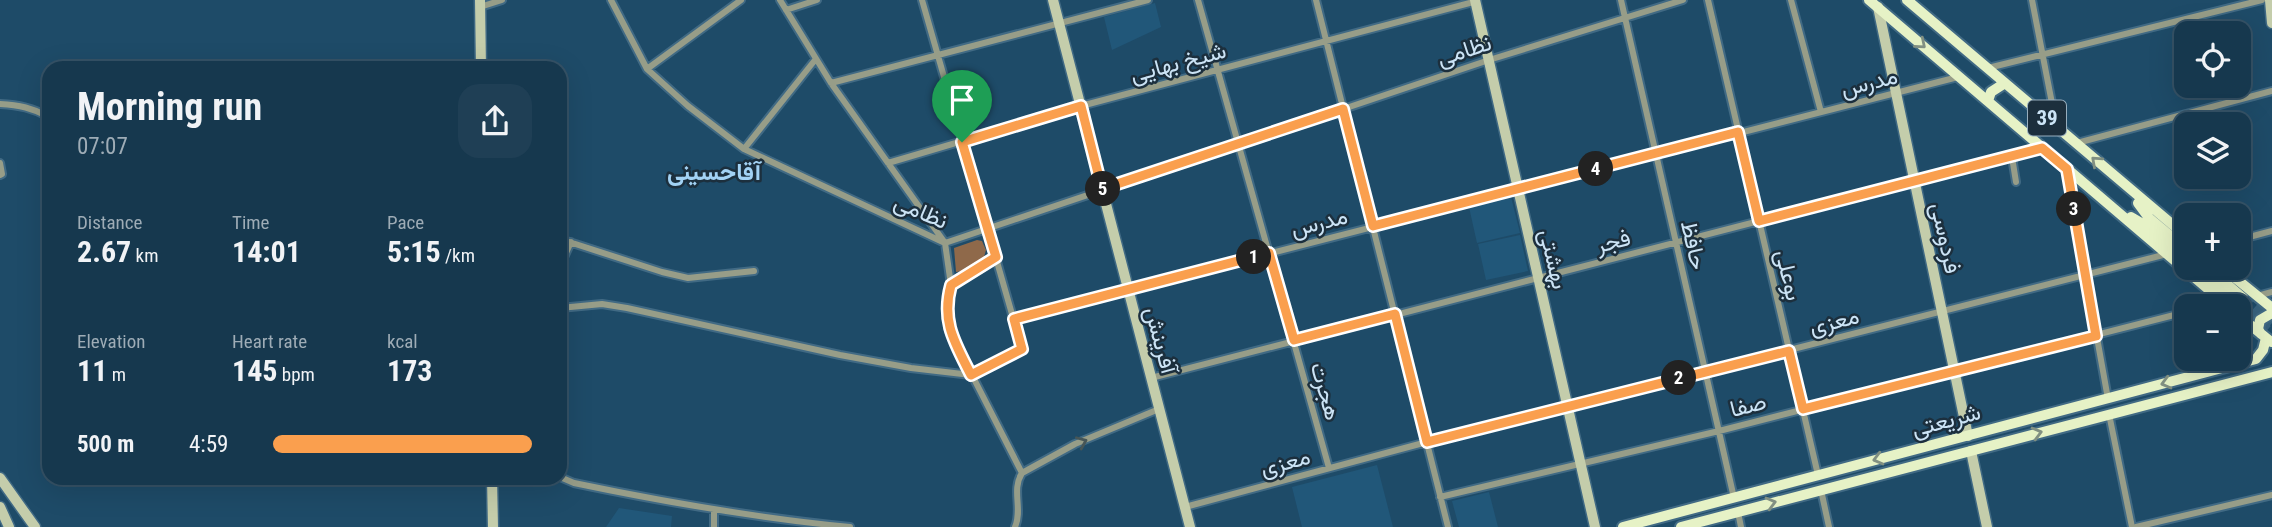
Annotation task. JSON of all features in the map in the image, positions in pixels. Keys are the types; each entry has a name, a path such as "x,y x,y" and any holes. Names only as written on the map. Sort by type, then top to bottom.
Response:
{"main road":[{"name":"آفرینش","path":"1053,0 1190,527"},
{"name":"بهشتی","path":"1476,0 1595,527"},
{"name":"39","path":"1907,0 2174,226"},
{"path":"2270,0 2272,23"},
{"path":"480,3 481,61"},
{"name":"39","path":"1873,4 2167,254 2227,294"},
{"name":"فردوسی","path":"1873,4 1895,93 1968,436"},
{"path":"1988,101 1991,92 2005,83"},
{"name":"39","path":"2125,187 2150,218 2174,239"},
{"name":"39","path":"2110,205 2143,224 2174,250"},
{"name":"39","path":"2211,280 2229,294"},
{"name":"39","path":"2219,280 2232,294"},
{"name":"39","path":"2251,305 2272,311"},
{"path":"2260,374 2264,367 2262,362 2256,359 2268,336 2258,329 2260,320 2272,311"},
{"name":"39","path":"2251,316 2268,336"},
{"name":"شریعتی","path":"1623,527 2256,359"},
{"name":"شریعتی","path":"1681,527 2272,372"},
{"path":"1968,436 1987,527"},
{"path":"0,478 35,527"},
{"path":"492,485 493,527"},
{"path":"0,507 9,527"}],"street":[{"path":"480,3 502,0"},
{"name":"نظامی","path":"611,0 647,69 688,106 744,149 945,243 1343,109 1683,0"},
{"path":"647,69 741,0"},
{"path":"780,0 831,83 945,243 951,285 947,300 948,328 1022,473"},
{"path":"786,10 817,0"},
{"path":"567,307 602,304 864,359 971,375 1022,349 922,0"},
{"path":"831,83 1148,0"},
{"name":"هجرت","path":"1198,0 1329,468"},
{"path":"1316,0 1448,527"},
{"name":"شیخ بهایی","path":"888,163 1081,106 1476,0"},
{"name":"حافظ","path":"1621,0 1734,498"},
{"name":"بوعلی","path":"1708,0 1818,475"},
{"path":"1791,0 1821,112"},
{"path":"2032,0 2056,126"},
{"path":"1988,68 2262,0"},
{"path":"744,149 816,60"},
{"name":"مدرس","path":"1014,319 1959,77"},
{"path":"2077,143 2272,91"},
{"path":"0,104 18,105 42,113"},
{"name":"فجر","path":"1151,378 2042,148"},
{"path":"2012,157 2016,182"},
{"path":"0,163 0,175"},
{"path":"2067,169 2108,399"},
{"path":"2251,237 2272,232"},
{"path":"567,241 688,278 754,271"},
{"path":"567,251 571,242"},
{"name":"معزی","path":"1185,507 1427,442 2167,254"},
{"path":"951,285 996,257"},
{"path":"2251,298 2272,292"},
{"name":"صفا","path":"1440,497 2174,315"},
{"path":"1015,527 1018,517 1016,488 1022,473 1075,444 1159,409"},
{"path":"2109,414 2134,527 2272,495"},
{"path":"567,480 714,509 850,527"},
{"path":"1821,490 1829,527"},
{"path":"714,509 714,527"},
{"path":"1738,512 1741,527"}],"shaded area":[{"path":"1155,3 1161,27 1112,50 1104,17"},
{"path":"1511,197 1520,233 1477,243 1469,207"},
{"path":"1520,235 1528,271 1486,280 1478,244"},
{"path":"977,240 982,241 986,250 984,257 963,271 956,272 954,248"},
{"path":"1377,465 1393,527 1302,527 1292,487"},
{"path":"1489,492 1498,527 1459,527 1452,501"},
{"path":"619,508 672,516 671,527 606,527"}],"tunnel":[{"path":"2251,305 2272,323"},
{"path":"2251,316 2270,332"}],"district":[{"name":"آقاحسینی","path":"714,172"}],"route":[{"path":"1081,106 1102,189 1343,109 1373,226 1738,132 1759,221 2042,148 2067,169 2096,336 1803,409 1789,351 1427,442 1395,314 1294,340 1269,253 1014,319 1022,349 971,375 948,328 947,300 951,285 996,257 962,142 1081,106"}]}
